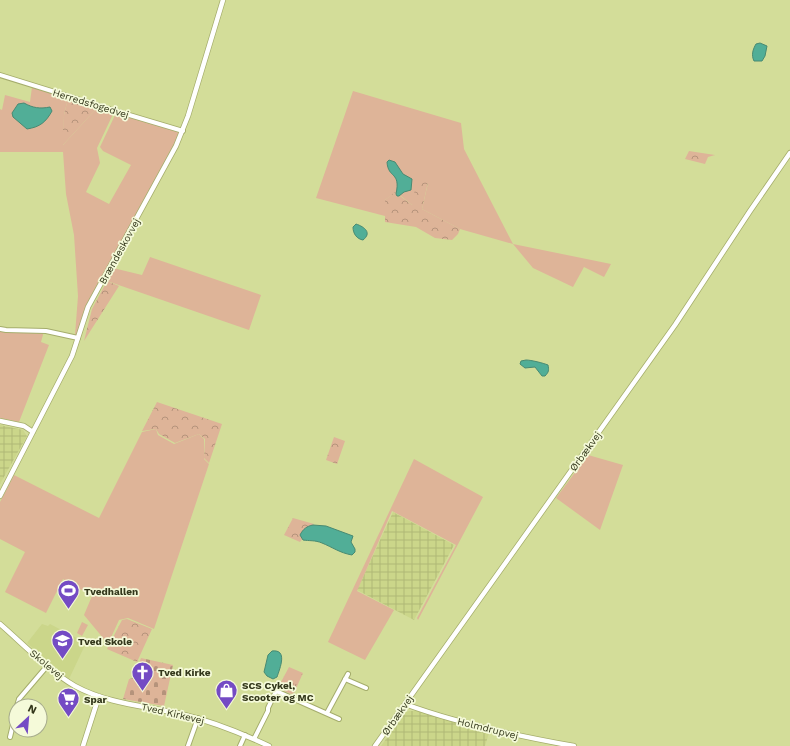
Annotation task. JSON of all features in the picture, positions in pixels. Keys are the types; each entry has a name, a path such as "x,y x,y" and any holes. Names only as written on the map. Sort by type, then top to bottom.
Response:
{"street":[{"name":"Brændeskovvej","path":"0,496 72,356 88,307 183,131 223,0"},
{"name":"Herredsfogedvej","path":"0,74 183,131"},
{"name":"Ørbækvej","path":"375,746 666,338 790,152"},
{"path":"0,329 46,331 78,338"},
{"path":"0,421 24,426 33,432"},
{"name":"Skolevej","path":"0,624 48,666 76,686 99,696"},
{"path":"20,698 48,666"},
{"path":"327,713 348,674"},
{"path":"345,679 366,688"},
{"path":"254,739 276,691 339,719"},
{"path":"83,746 99,696"},
{"name":"Tved Kirkevej","path":"99,696 198,718 245,735 269,746"},
{"name":"Holmdrupvej","path":"405,704 517,736 574,746"},
{"path":"188,746 198,718"},
{"path":"240,746 245,735"}],"shaded area":[{"path":"0,425 23,430 27,436 0,484"},
{"path":"393,512 454,545 414,620 357,590"},
{"name":"Tved Skole","path":"42,624 48,626 50,624 86,643 69,679 27,643"},
{"path":"409,711 418,711 489,733 485,746 381,746 404,713"}],"green space":[{"path":"32,87 68,98 64,115 63,145 97,108 114,112 97,148 100,163 86,192 109,204 131,165 103,151 100,147 116,113 180,132 176,143 93,297 78,335 75,335 78,296 74,235 66,194 63,152 0,152 0,109 2,110 5,95 30,102"},
{"path":"353,91 461,123 464,149 513,244 460,229 422,209 428,183 412,205 396,192 385,200 385,216 316,198"},
{"path":"68,98 97,108 62,146 64,115"},
{"path":"689,151 715,155 708,157 705,164 685,159"},
{"path":"428,182 422,209 460,229 458,234 452,240 435,238 416,227 385,222 385,200 395,192 412,205 416,183"},
{"path":"513,244 611,264 604,277 584,267 573,287 533,268"},
{"path":"150,257 261,295 249,330 107,281 113,268 142,275"},
{"path":"107,281 119,286 84,341 92,309"},
{"path":"44,331 41,342 49,345 19,422 0,418 0,332"},
{"path":"157,402 222,424 209,463 204,458 205,439 199,434 175,443 159,434 156,429 142,431"},
{"path":"156,429 158,435 174,444 199,434 204,439 204,459 209,464 154,629 128,618 119,620 108,644 84,615 92,596 63,579 46,613 5,592 25,552 0,539 0,502 14,475 99,518 142,432"},
{"path":"334,437 345,441 337,464 326,460"},
{"path":"588,455 623,465 600,530 556,498"},
{"path":"414,459 483,497 418,620 417,618 456,545 392,511 357,591 394,610 365,660 328,642"},
{"path":"293,518 314,524 300,542 284,535"},
{"path":"127,619 152,629 137,662 107,649 122,620"},
{"path":"82,622 88,625 82,636 77,633"},
{"path":"141,658 173,665 164,706 123,699 129,679 134,678"},
{"path":"289,667 303,673 294,693 291,694 274,686 281,682"}],"water":[{"path":"760,43 767,46 765,56 762,61 754,61 753,50 756,44"},
{"path":"24,103 37,108 50,107 52,111 42,123 36,127 27,129 13,117 12,113 18,104"},
{"path":"389,160 395,162 403,174 412,179 411,190 404,192 399,196 396,194 396,178 388,167 387,162"},
{"path":"356,224 366,230 367,235 363,240 356,236 353,230 353,227"},
{"path":"526,360 548,365 549,370 545,376 542,376 535,367 525,368 520,364 521,361"},
{"path":"313,525 326,526 353,536 351,542 355,552 352,555 319,542 303,540 300,535 301,533 305,528"},
{"path":"272,651 277,651 280,653 282,660 277,677 273,679 267,676 264,672 268,655"}],"place":[{"name":"Tvedhallen","path":"69,610"},
{"name":"Tved Skole","path":"63,660"},
{"name":"Tved Kirke","path":"142,692"},
{"name":"SCS Cykel, Scooter og MC","path":"227,710"},
{"name":"Spar","path":"69,718"}]}
